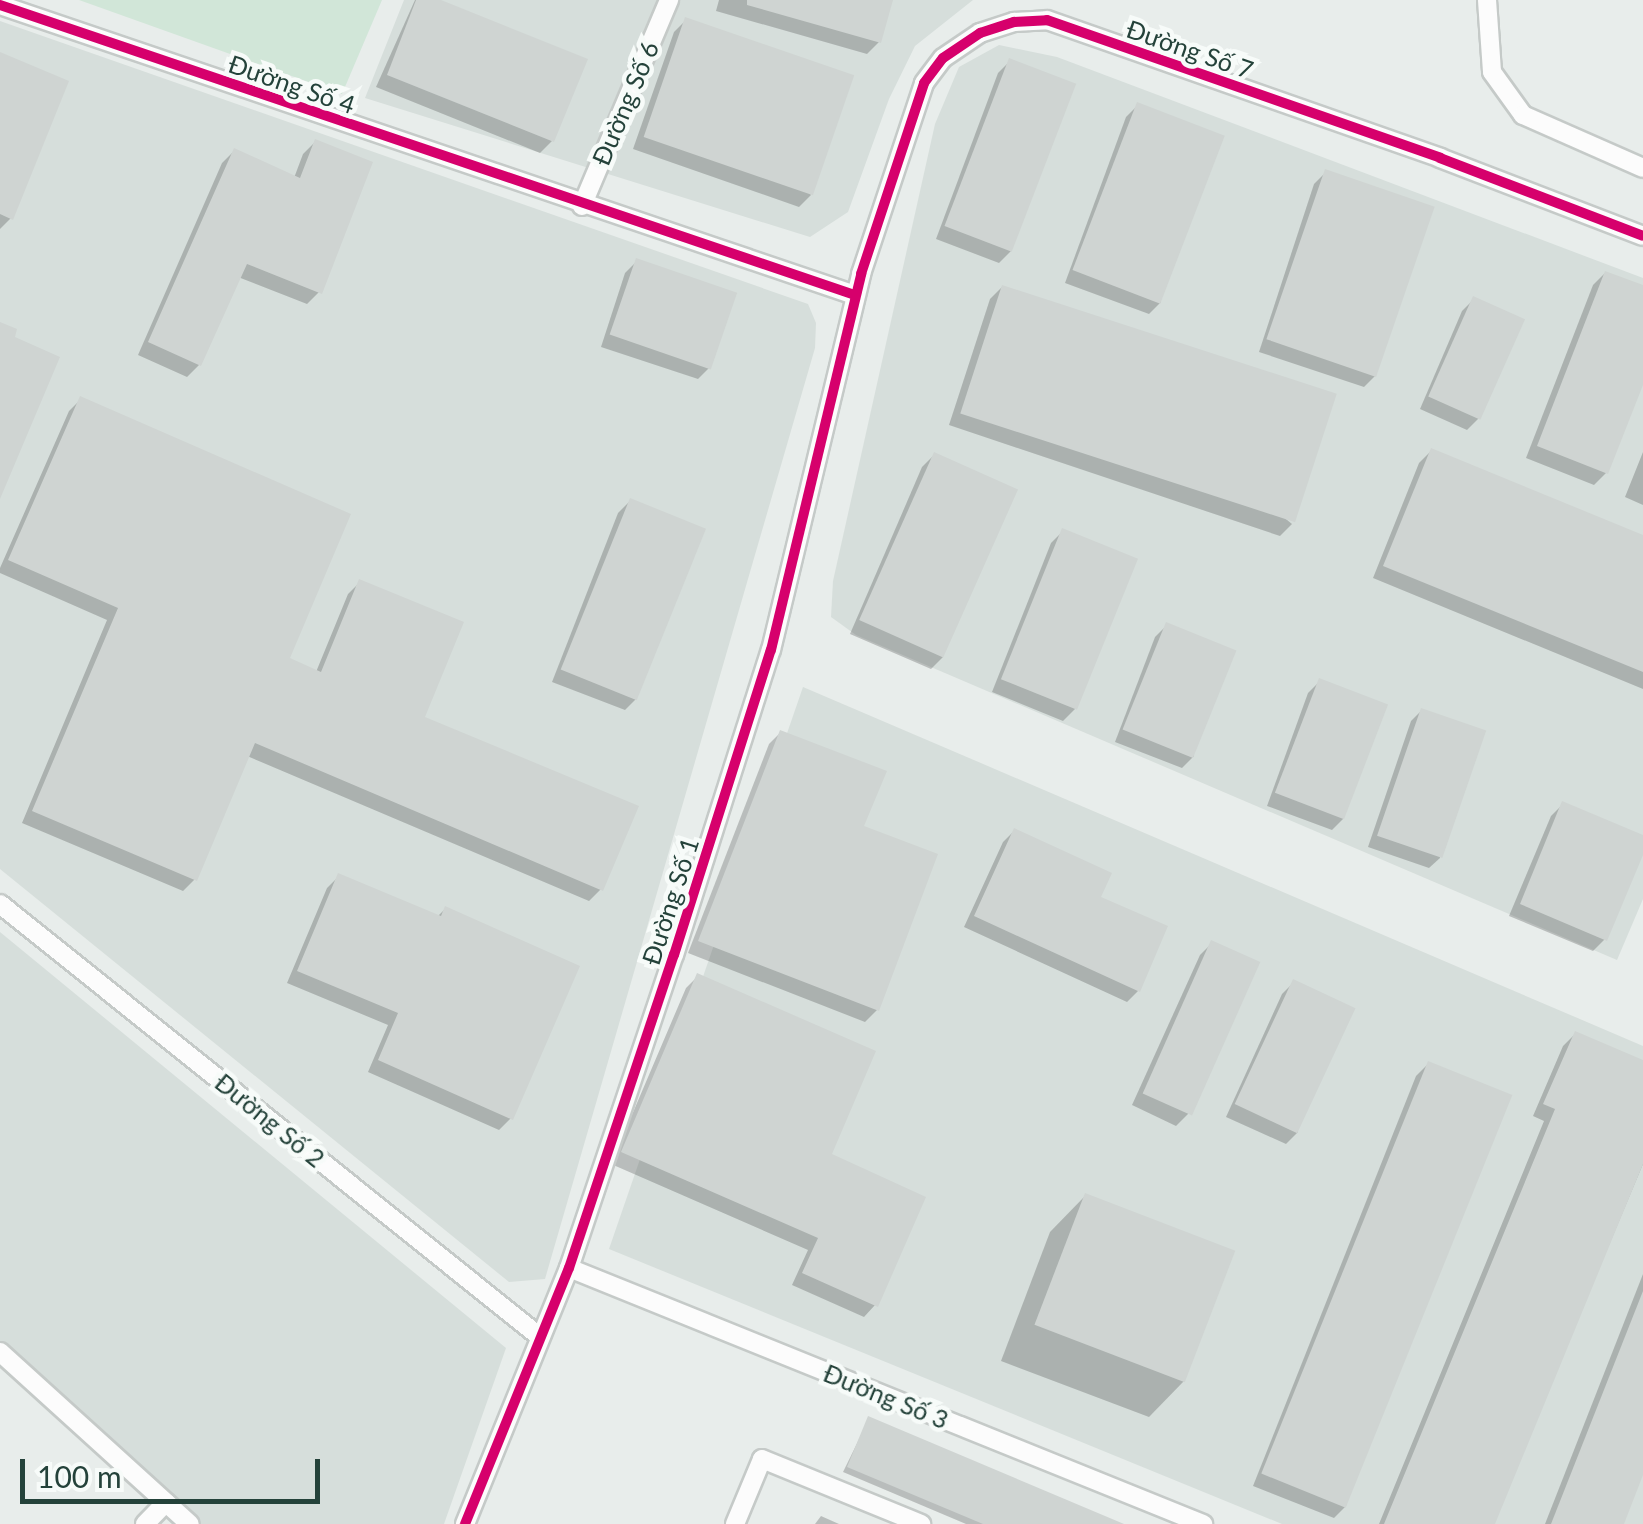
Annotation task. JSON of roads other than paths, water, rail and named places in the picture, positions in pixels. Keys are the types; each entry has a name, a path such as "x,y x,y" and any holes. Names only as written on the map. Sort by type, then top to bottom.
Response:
{"street":[{"name":"Đường Số 6","path":"582,206 669,0"},
{"path":"1487,0 1492,72 1523,115 1643,168"},
{"name":"Đường Số 4","path":"0,4 582,206 855,295"},
{"name":"Đường Số 7","path":"861,274 924,83 943,58 980,33 1014,22 1047,20 1440,158 1643,236"},
{"name":"Đường Số 1","path":"465,1524 569,1268 771,650 861,274"},
{"name":"Đường Số 2","path":"0,904 540,1337"},
{"name":"Đường Số 3","path":"569,1268 1203,1524"},
{"path":"0,1352 190,1524"},
{"path":"734,1524 762,1459 922,1524"},
{"path":"145,1524 166,1502"}]}
